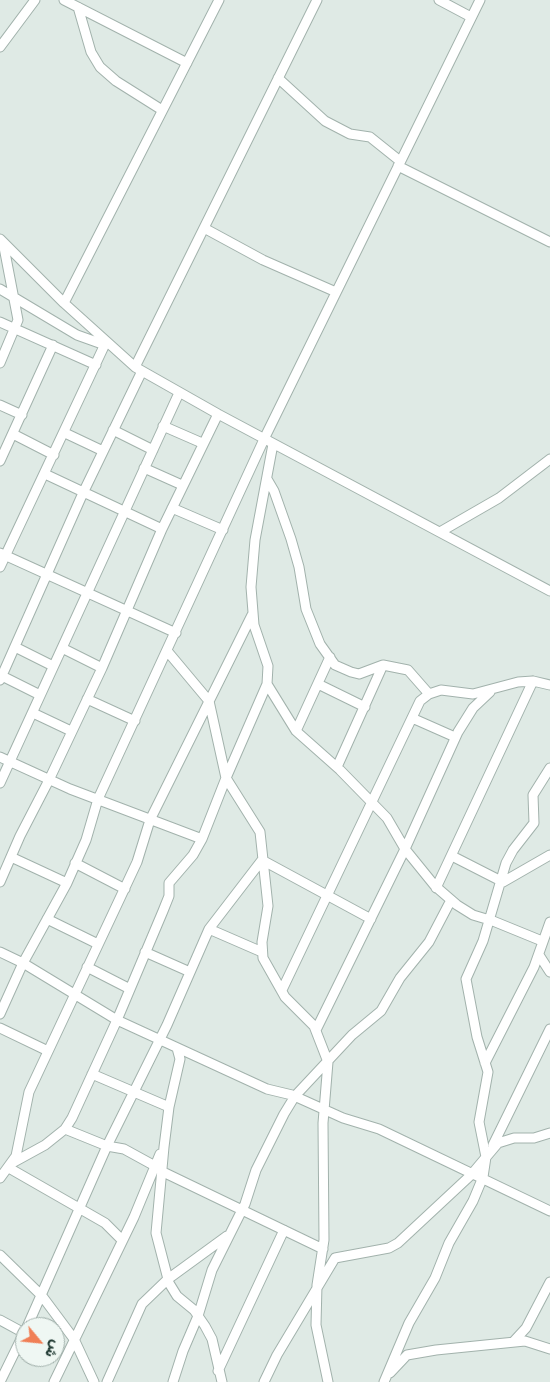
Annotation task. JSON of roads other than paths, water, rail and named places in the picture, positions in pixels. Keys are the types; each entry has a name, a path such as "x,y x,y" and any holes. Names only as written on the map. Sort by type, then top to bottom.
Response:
{"street":[{"path":"0,46 36,0"},
{"path":"64,0 187,63"},
{"path":"64,303 219,0"},
{"path":"40,695 1,678 4,658 15,647 46,574 204,228 317,0"},
{"path":"439,0 471,17"},
{"path":"0,1014 23,963 86,840 98,799 168,652 264,439 480,0"},
{"path":"78,7 91,52 100,66 116,81 162,110"},
{"path":"278,78 325,121 350,134 370,137 399,163 550,242"},
{"path":"204,228 264,260 336,292"},
{"path":"2,241 105,344 139,369 273,444 550,591"},
{"path":"0,363 16,329 18,320 2,241"},
{"path":"0,289 77,335 105,344"},
{"path":"0,322 96,365"},
{"path":"0,567 3,554 65,433 105,344"},
{"path":"0,459 53,345"},
{"path":"0,784 86,592 180,393"},
{"path":"0,405 22,415"},
{"path":"0,882 102,668 182,485 218,414"},
{"path":"164,426 202,443"},
{"path":"113,430 153,450"},
{"path":"65,433 103,451"},
{"path":"13,434 54,455"},
{"path":"0,1178 11,1165 65,1129 117,1020 168,896 169,884 193,855 202,839 267,684 268,666 252,614 252,563 273,444"},
{"path":"440,532 500,498 550,459"},
{"path":"144,468 182,485"},
{"path":"45,474 162,529"},
{"path":"267,479 274,491 291,539 299,566 306,609 320,644 335,665 359,674 383,666 408,670 429,694"},
{"path":"172,508 223,530"},
{"path":"3,554 176,633"},
{"path":"11,1165 22,1134 29,1092 73,995 125,889 137,862 150,820 252,614"},
{"path":"15,647 53,666"},
{"path":"62,648 102,668"},
{"path":"168,652 209,701 226,778 260,832 268,906 262,952 266,966 285,997 316,1030 328,1062 324,1110 323,1249 317,1285 317,1336 328,1382"},
{"path":"296,731 330,657"},
{"path":"337,766 383,666"},
{"path":"436,888 533,681"},
{"path":"282,990 373,804 420,702 429,694 446,690 474,694 518,682 533,681 550,685"},
{"path":"267,684 296,731 337,766 387,818 405,849 436,888 473,915 542,941"},
{"path":"318,684 364,707"},
{"path":"316,1030 405,849 455,738 473,708 495,688"},
{"path":"87,699 136,721"},
{"path":"33,713 71,731"},
{"path":"412,718 455,738"},
{"path":"0,757 50,780 202,839"},
{"path":"384,1381 409,1323 435,1278 454,1231 472,1202 482,1180 486,1157 479,1128 488,1077 466,983 512,850 534,823 533,795 550,768"},
{"path":"452,856 504,882 524,868 550,855"},
{"path":"11,857 66,882"},
{"path":"262,860 371,919"},
{"path":"32,1317 108,1146 159,1040 209,929 262,860"},
{"path":"75,863 125,889"},
{"path":"173,1382 183,1351 198,1316 207,1282 228,1234 242,1211 256,1170 295,1096 352,1035 384,1006 402,975 429,942 451,900"},
{"path":"47,919 98,944"},
{"path":"486,1064 539,955 542,941 550,922"},
{"path":"209,929 262,952"},
{"path":"0,952 23,963 117,1020 159,1040 267,1089 295,1096 324,1110 379,1129 471,1175 550,1211"},
{"path":"145,952 190,972"},
{"path":"539,955 550,972"},
{"path":"87,967 130,989"},
{"path":"0,1028 48,1051"},
{"path":"264,1382 277,1355 317,1285 335,1258 389,1248 398,1243 471,1175 486,1157 492,1149 550,1028"},
{"path":"54,1382 158,1168 164,1147 169,1107 179,1068 177,1048"},
{"path":"92,1074 169,1107"},
{"path":"65,1129 108,1146 124,1148 158,1168 242,1211 323,1249"},
{"path":"492,1149 504,1140 534,1138 550,1133"},
{"path":"11,1165 104,1223 122,1240"},
{"path":"158,1168 156,1233 168,1279 177,1296 198,1316 212,1339 222,1382"},
{"path":"218,1371 284,1230"},
{"path":"106,1382 142,1304 168,1279 228,1234"},
{"path":"0,1255 42,1296 74,1339 94,1382"},
{"path":"514,1341 526,1328 550,1282"},
{"path":"0,1320 15,1327"},
{"path":"384,1381 401,1360 411,1354 526,1340 550,1349"},
{"path":"0,1382 15,1352"}]}
